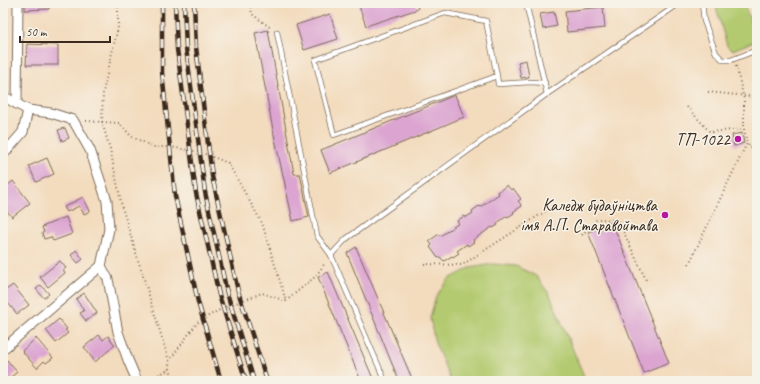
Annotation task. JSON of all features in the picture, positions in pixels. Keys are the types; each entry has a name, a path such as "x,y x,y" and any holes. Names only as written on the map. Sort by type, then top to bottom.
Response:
{"street":[{"path":"17,104 18,3"},
{"path":"3,96 28,110 51,113 73,120 90,150 107,201 109,229 101,266 3,349"},
{"path":"3,155 23,132 28,110"},
{"path":"101,266 108,279 118,332 137,381"}],"lane":[{"path":"526,3 547,94"},
{"path":"331,255 346,239 547,94 680,3"},
{"path":"702,3 704,21 716,53 723,60 731,60 757,50"},
{"path":"497,76 334,135 315,60 445,13 486,21 497,76 498,84 531,82 545,83"},
{"path":"277,32 317,236 331,255 385,381"}],"path":[{"path":"118,3 118,27 103,92 102,122 110,149 122,208 174,381"},
{"path":"250,3 252,14 277,32"},
{"path":"734,59 744,95 744,129 747,143 757,154"},
{"path":"708,92 757,97"},
{"path":"687,107 710,132 744,129"},
{"path":"73,120 119,123 131,136 153,147 170,147 200,152 228,163 262,223 286,301"},
{"path":"689,264 747,143"},
{"path":"424,264 462,265 552,207"},
{"path":"582,235 597,219 618,220 647,282"},
{"path":"286,301 316,276 331,255"},
{"path":"169,361 197,323 223,308 262,293 286,301"},
{"path":"147,381 170,369"}],"green space":[{"path":"715,3 744,3 756,38 755,41 733,50 730,49 727,46"},
{"path":"492,264 516,266 536,276 550,295 586,381 451,381 435,343 430,318 436,296 449,279 470,268"}],"building":[{"path":"25,3 49,3 49,9 25,10"},
{"path":"294,3 311,3 295,8"},
{"path":"358,3 416,3 418,9 366,26"},
{"path":"626,3 638,3 630,9"},
{"path":"603,7 605,28 567,32 565,11"},
{"path":"554,12 557,26 543,29 540,14"},
{"path":"330,14 338,39 304,50 296,25"},
{"path":"268,30 294,174 300,174 309,217 293,221 273,130 255,33"},
{"path":"27,44 58,45 58,65 26,65"},
{"path":"526,60 529,77 521,78 518,62"},
{"path":"455,95 464,117 330,173 321,150"},
{"path":"65,128 69,138 62,141 58,130"},
{"name":"ТП-1022","path":"742,133 744,143 734,146 732,135"},
{"path":"47,158 54,174 36,182 29,166"},
{"path":"13,181 30,203 12,217 3,206 3,189"},
{"path":"507,185 511,190 513,188 521,199 518,201 522,206 513,212 514,213 497,223 498,225 493,228 492,227 473,240 474,242 468,246 467,244 457,251 459,253 453,257 452,256 444,261 440,257 438,258 430,247 432,245 429,241 439,234 440,236 459,223 457,221 464,216 465,218 473,213 472,211 499,194 498,192"},
{"path":"83,197 90,211 84,214 79,206 67,212 64,207"},
{"path":"66,217 72,234 53,241 51,237 44,239 42,227"},
{"path":"612,222 669,363 644,373 588,232"},
{"path":"356,247 413,381 399,381 347,253"},
{"path":"76,250 83,259 78,263 71,255"},
{"path":"60,261 66,268 63,270 65,273 48,287 40,277"},
{"path":"328,272 374,381 361,381 318,277"},
{"path":"13,285 29,305 17,314 3,297 3,292"},
{"path":"41,285 49,294 44,298 36,289"},
{"path":"84,293 97,313 86,321 80,313 84,311 76,299"},
{"path":"59,319 67,329 65,330 68,333 56,343 46,330"},
{"path":"99,335 103,340 108,336 115,345 95,362 84,347"},
{"path":"36,338 53,358 46,363 44,361 37,368 22,351"},
{"path":"7,360 17,372 11,377 15,381 3,381 3,369 6,367 3,363"}],"railway":[{"path":"162,3 162,72 175,196 198,302 221,381"},
{"path":"175,3 177,49 196,193 219,295 246,381"},
{"path":"184,3 186,48 205,192 227,293 254,381"},
{"path":"194,3 196,47 212,176 238,291 267,381"}],"place":[{"name":"ТП-1022","path":"738,139"},
{"name":"Каледж будаўніцтва імя А.П. Старавойтава","path":"665,215"}]}
